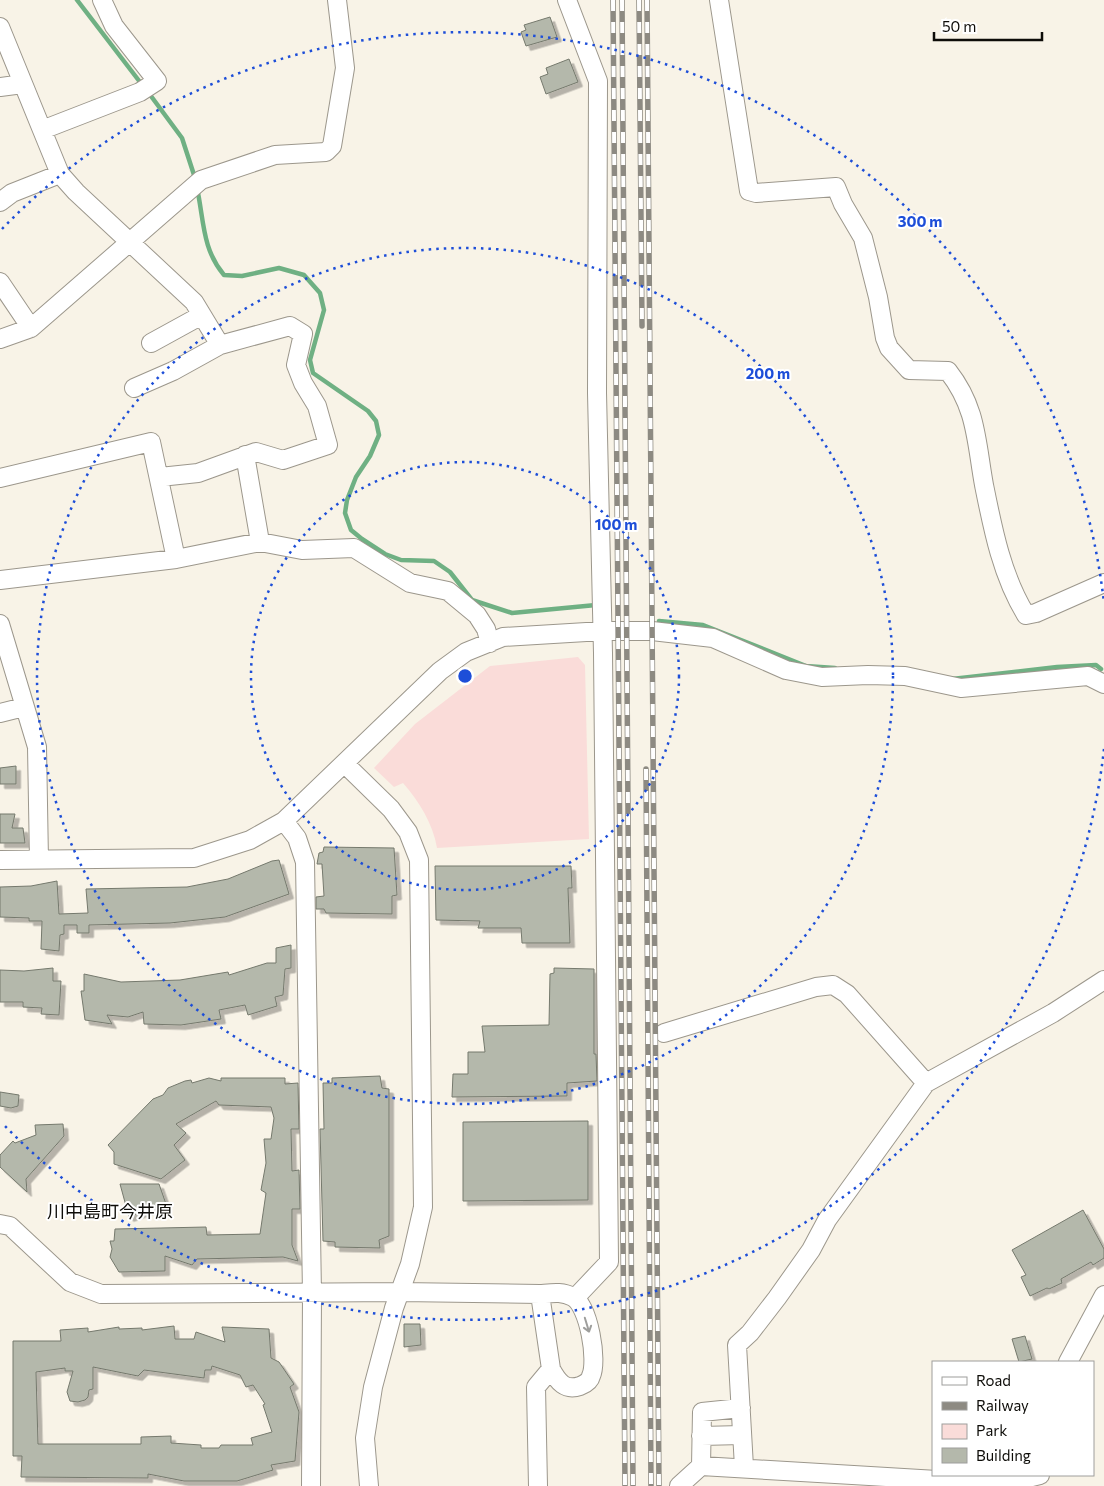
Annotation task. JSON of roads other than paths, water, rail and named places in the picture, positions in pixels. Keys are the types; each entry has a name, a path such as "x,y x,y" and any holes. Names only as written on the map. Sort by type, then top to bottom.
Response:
{"street":[{"path":"42,130 140,92 157,81 114,26 102,0"},
{"path":"0,339 31,328 194,184 275,155 326,152 332,146 345,68 337,0"},
{"path":"567,0 598,81 597,393 603,631 609,1262 575,1298"},
{"path":"719,0 749,191 756,193 836,187 862,238 889,348 909,370 948,371 968,404 978,434 984,485 1005,573 1014,595 1026,615 1036,613 1104,583"},
{"path":"0,27 60,174 128,242 194,302 220,345"},
{"path":"0,87 23,84"},
{"path":"0,202 12,193 60,174"},
{"path":"0,282 31,328"},
{"path":"151,343 202,315"},
{"path":"134,388 174,371 220,345 290,326 303,334 296,365 303,382 317,406 328,445 283,460 256,452 198,473 160,477"},
{"path":"0,478 151,442 176,559"},
{"path":"245,456 260,542"},
{"path":"0,580 176,559 260,542 302,550 354,548 410,583 448,591 477,615 486,629 490,643"},
{"path":"0,624 37,747 39,860"},
{"path":"0,860 194,858 250,840 284,821 440,671 466,652 503,637 603,631 652,631 713,638 786,670 822,677 905,676 961,688 1088,676 1104,684"},
{"path":"0,713 24,707"},
{"path":"345,764 391,809 408,832 419,860 423,1207 410,1264 400,1292 373,1387 364,1438 369,1486"},
{"path":"284,821 298,838 305,862 312,1294 311,1486"},
{"path":"744,1468 737,1344 750,1333 778,1298 811,1250 827,1220 926,1083 1053,1012 1104,980"},
{"path":"664,1033 816,986 833,985 847,994 926,1083"},
{"path":"0,1224 10,1226 70,1282 101,1294 400,1292 540,1294 560,1292 575,1298 581,1306 592,1344 596,1364 590,1379 584,1385 574,1388 565,1387 557,1380 551,1369 540,1294"},
{"path":"1069,1361 1104,1295"},
{"path":"538,1486 536,1387 551,1369"},
{"path":"679,1486 700,1466 702,1412 741,1408"},
{"path":"701,1436 742,1435"},
{"path":"700,1466 1004,1485 1038,1476"}],"waterway":[{"path":"77,0 143,86"},
{"path":"148,92 182,138 195,178"},
{"path":"197,188 205,234 211,255 224,275 242,276 279,268 304,275 320,293 324,310 310,360 313,373 368,411 376,421 379,435 370,456 356,477 347,500 345,513 351,530 385,554 401,560 434,561 450,572 472,600 512,613 596,605"},
{"path":"659,621 703,625 806,666 835,668"},
{"path":"952,679 1057,667 1096,665 1101,669"}],"railway":[{"path":"613,0 625,1486"},
{"path":"622,0 633,1486"},
{"path":"639,0 642,326"},
{"path":"647,0 659,1486"},
{"path":"646,769 651,1486"}],"district":[{"name":"川中島町今井原","path":"110,1212"}]}
